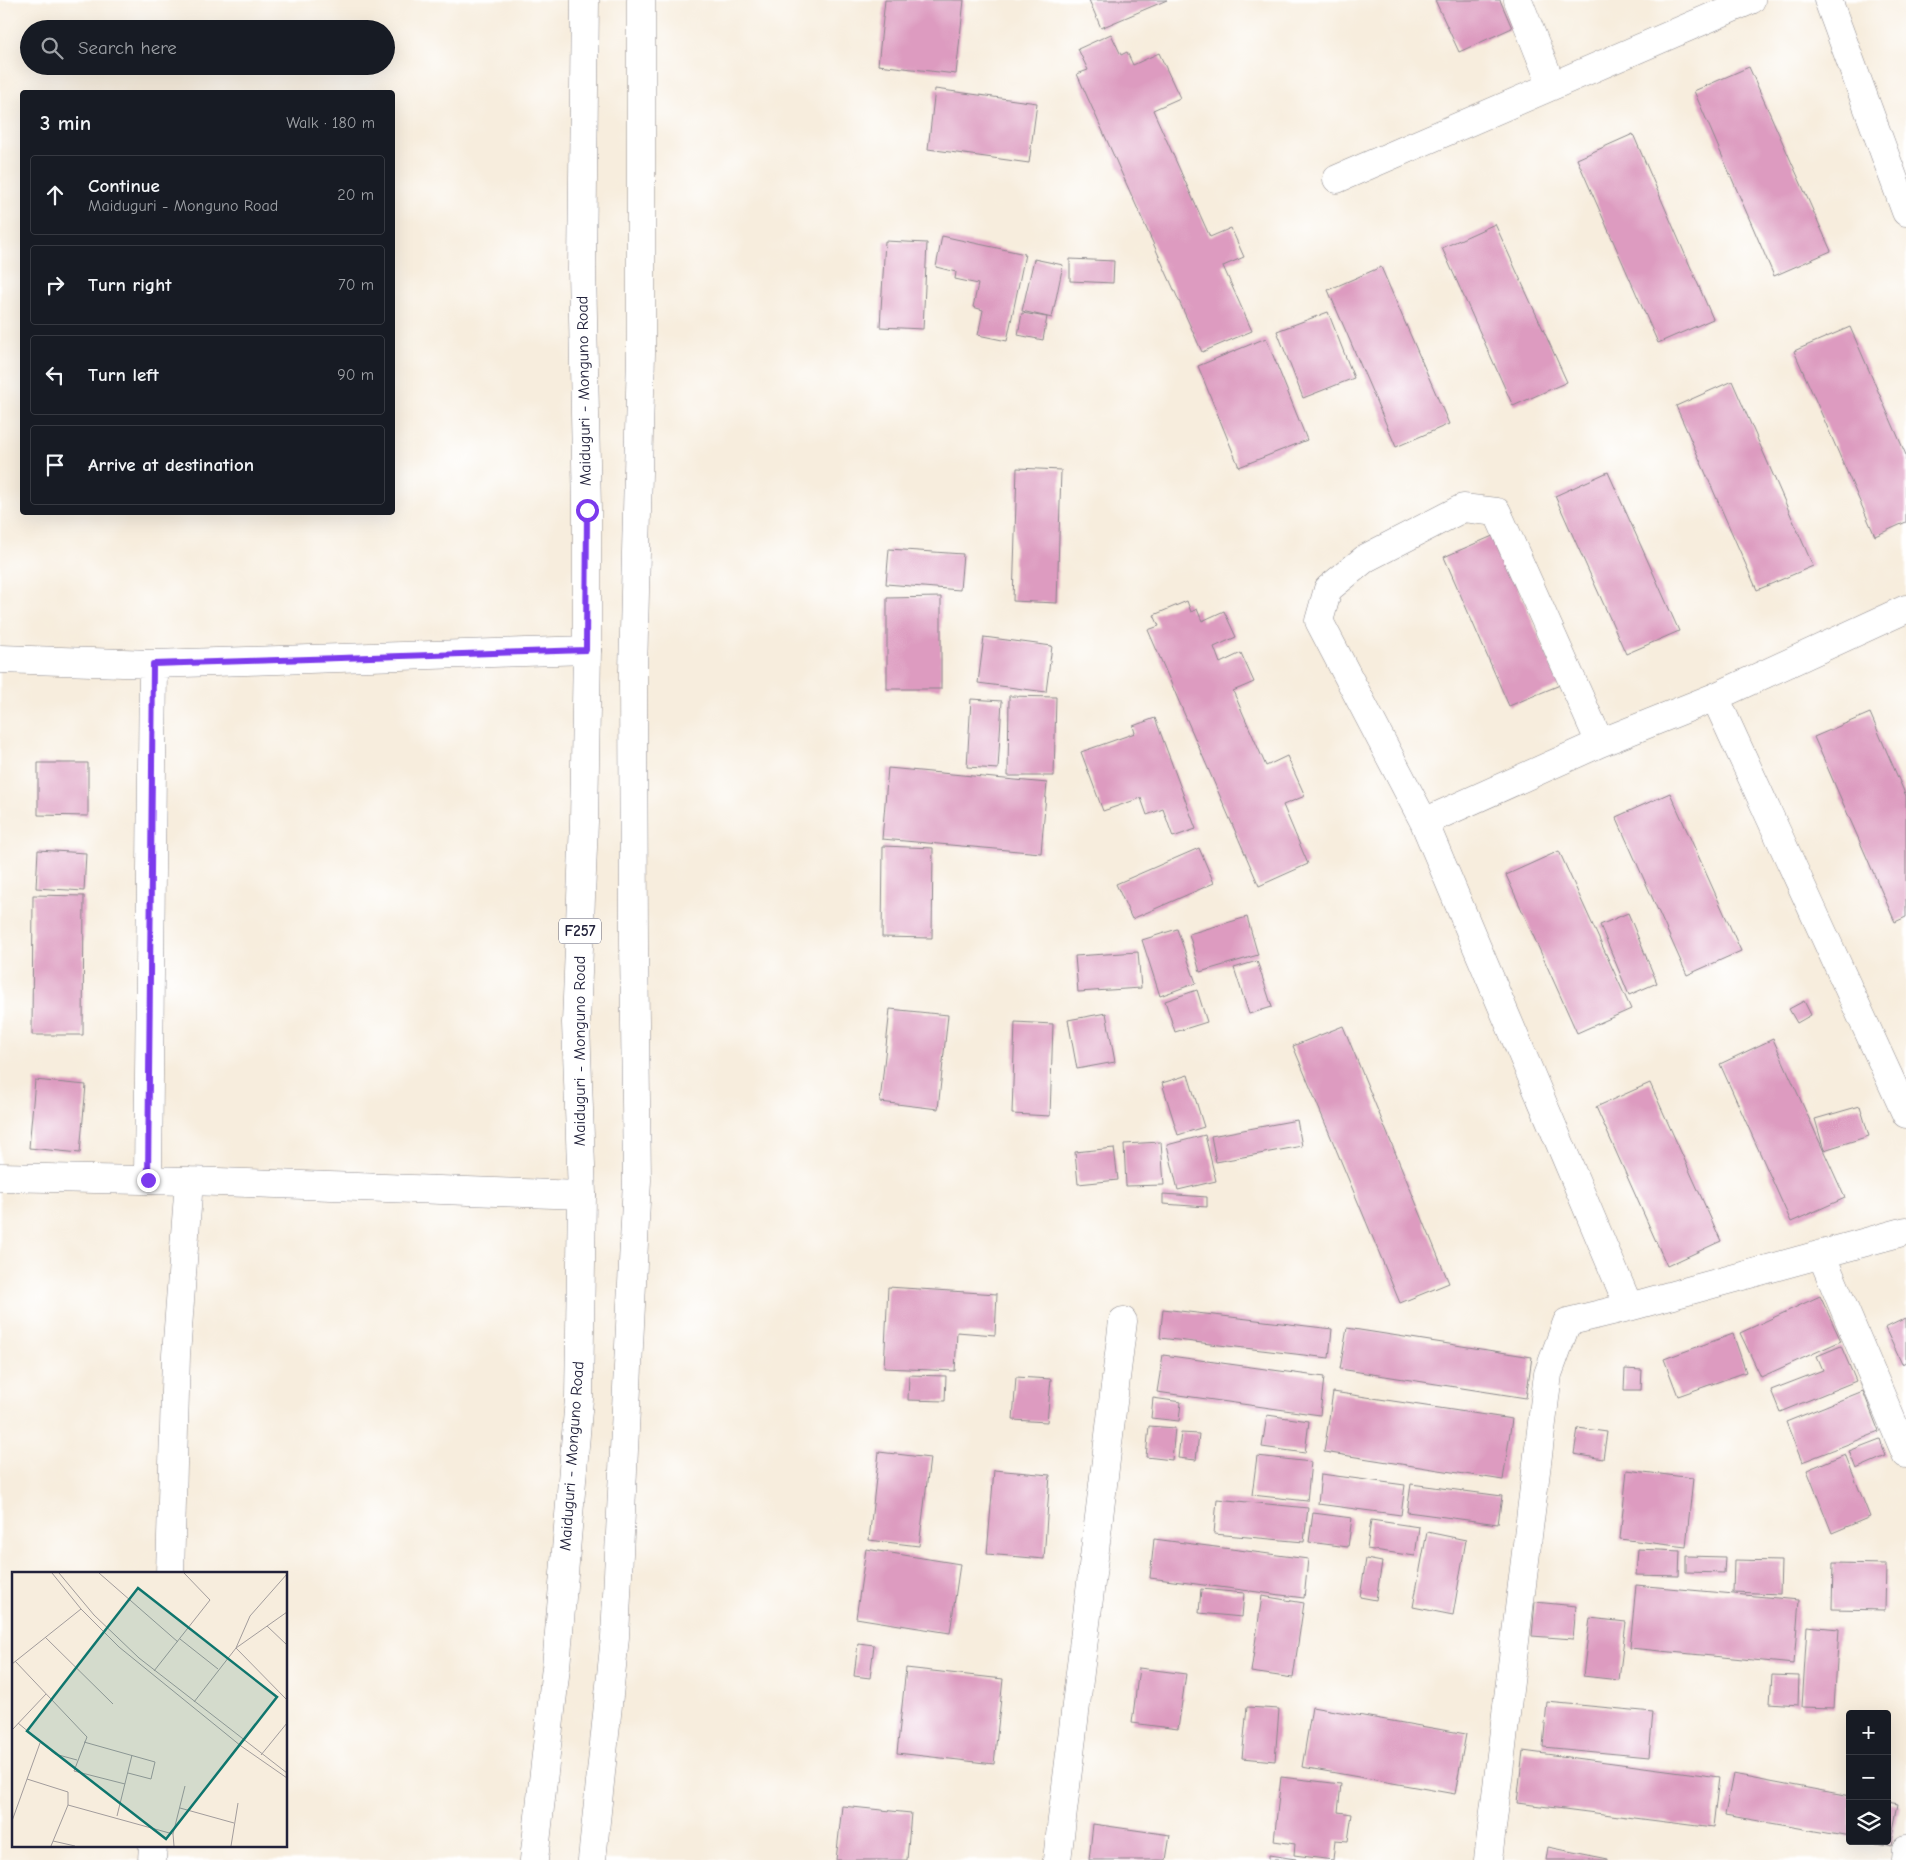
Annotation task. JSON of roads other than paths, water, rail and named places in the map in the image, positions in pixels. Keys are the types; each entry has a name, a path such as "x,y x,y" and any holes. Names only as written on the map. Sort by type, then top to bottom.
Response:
{"street":[{"name":"Maiduguri - Monguno Road","path":"534,1860 556,1667 579,1399 582,1195 576,1023 583,832 586,650 587,510 582,269 585,0"},
{"path":"592,1860 615,1636 637,1180 633,672 641,353 641,0"},
{"path":"1518,0 1552,86"},
{"path":"1337,179 1751,0"},
{"path":"1828,0 1906,212"},
{"path":"1600,744 1497,512 1464,508 1366,558 1328,588 1319,620 1424,822 1629,1307"},
{"path":"1424,822 1600,744 1715,697 1906,609"},
{"path":"0,659 153,664 586,650"},
{"path":"148,1180 153,664"},
{"path":"1715,697 1906,1114"},
{"path":"0,1177 189,1181 582,1195"},
{"path":"170,1572 176,1355 189,1181"},
{"path":"1488,1860 1548,1374 1567,1322 1629,1307 1906,1231"},
{"path":"1822,1254 1906,1454"},
{"path":"1056,1860 1123,1321"},
{"path":"1905,1860 1906,1849"}]}
